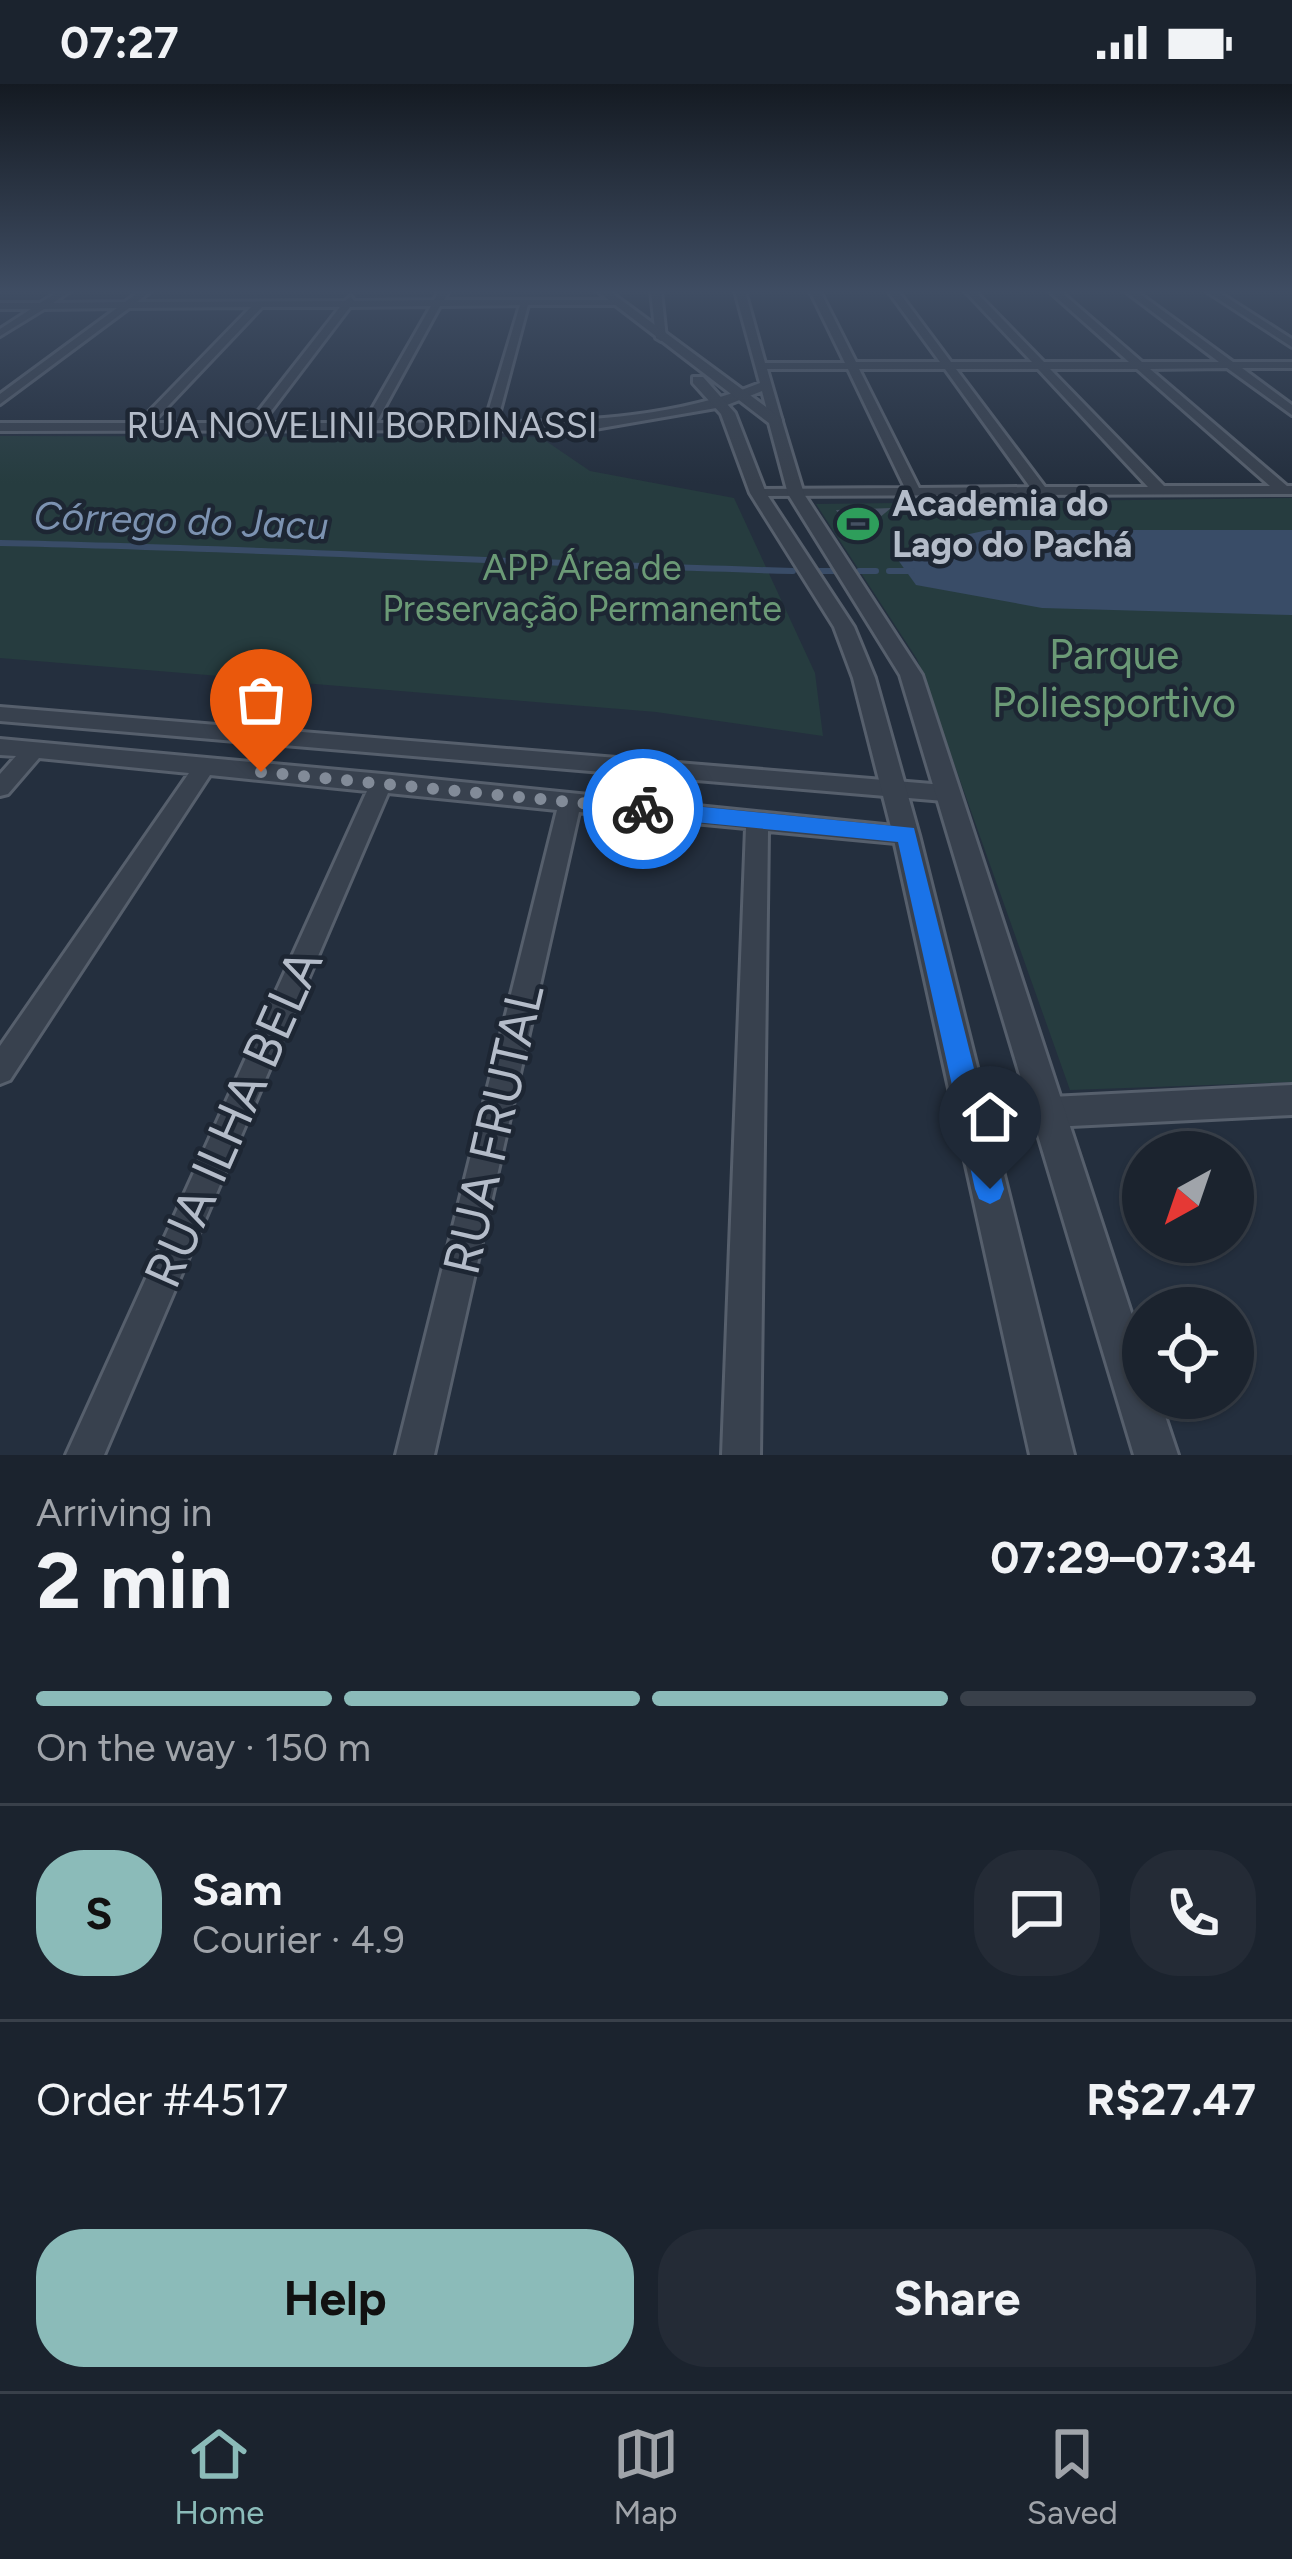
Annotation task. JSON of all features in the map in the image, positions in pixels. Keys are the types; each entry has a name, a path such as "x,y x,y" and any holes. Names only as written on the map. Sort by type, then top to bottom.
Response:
{"street":[{"path":"0,400 60,355"},
{"path":"141,428 212,355"},
{"path":"252,427 307,355"},
{"path":"368,426 407,355"},
{"path":"490,426 510,355"},
{"path":"671,355 730,404 760,409 776,421"},
{"path":"679,355 730,404 758,493 844,627 864,678 906,835 1052,1455"},
{"path":"757,355 796,494 880,619 910,675 1156,1455"},
{"path":"846,355 914,491"},
{"path":"938,355 1042,492"},
{"path":"1030,355 1160,491"},
{"path":"1125,355 1287,490"},
{"path":"1216,355 1292,411"},
{"path":"760,366 1292,364"},
{"name":"RUA NOVELINI BORDINASSI","path":"0,427 589,426 730,404 768,385"},
{"path":"758,493 1287,490"},
{"path":"0,714 944,793"},
{"path":"0,747 906,835"},
{"path":"0,788 34,750"},
{"path":"0,1070 204,768"},
{"name":"RUA ILHA BELA","path":"85,1455 382,782"},
{"name":"RUA FRUTAL","path":"416,1455 570,802"},
{"path":"741,1455 757,820"},
{"path":"1051,1112 1292,1100"}],"green space":[{"name":"APP Área de Preservação Permanente","path":"0,436 540,437 590,471 734,498 815,673 823,736 656,712 0,658"},
{"name":"Parque Poliesportivo","path":"1292,498 1292,1082 1070,1090 917,659 816,504"}],"water":[{"path":"988,530 1292,530 1292,615 1042,608 916,585 898,560 923,544"}],"building":[{"name":"Academia do Lago do Pachá","path":"891,508 854,539 836,510"}],"waterway":[{"name":"Córrego do Jacu","path":"0,543 793,571"},
{"name":"Córrego do Jacu","path":"815,571 837,571"},
{"name":"Córrego do Jacu","path":"859,571 876,571"},
{"name":"Córrego do Jacu","path":"889,571 912,571"}],"way so far":[{"path":"261,772 643,809"}],"place":[{"name":"Academia do Lago do Pachá","path":"858,524"}],"route":[{"path":"643,809 906,835 990,1189"}]}
